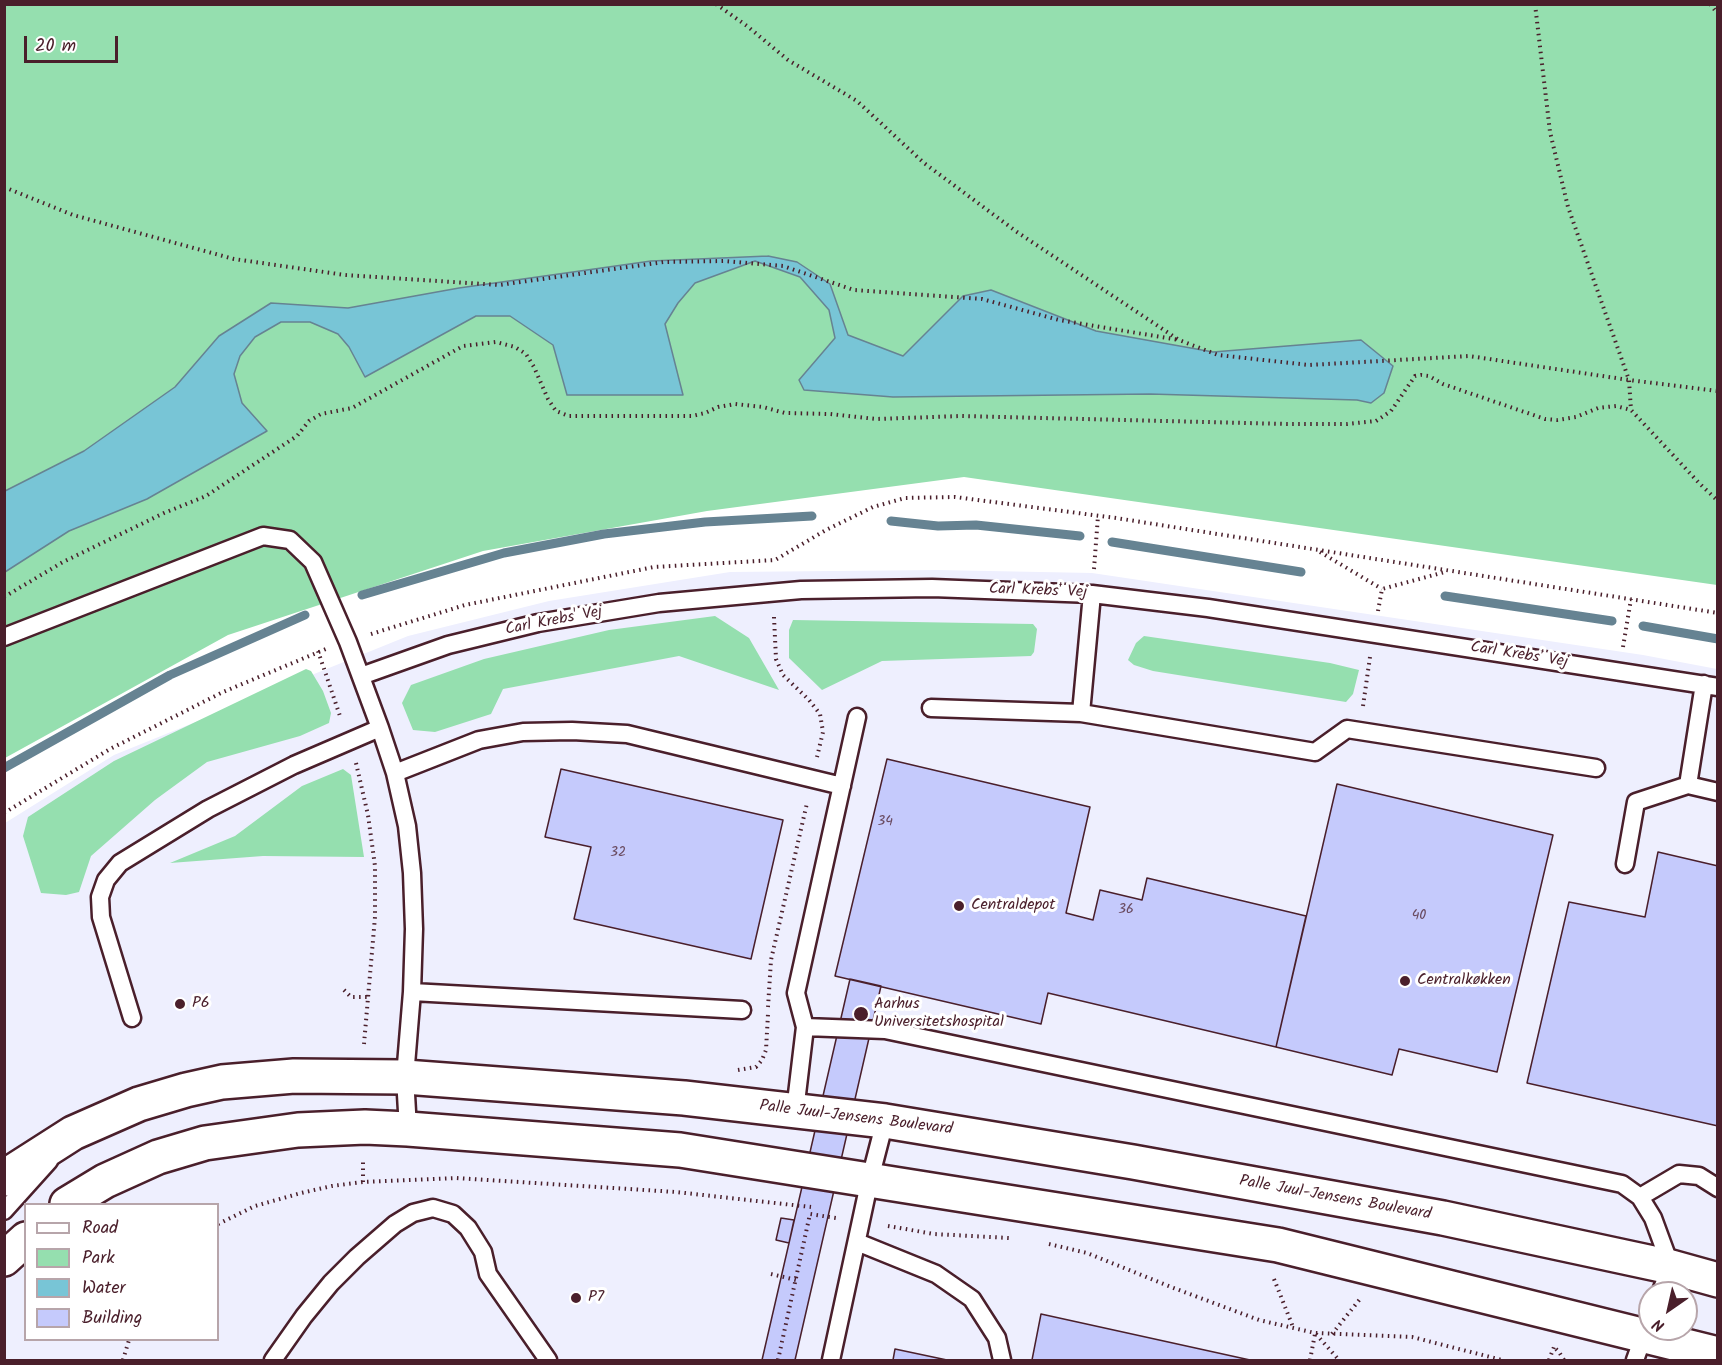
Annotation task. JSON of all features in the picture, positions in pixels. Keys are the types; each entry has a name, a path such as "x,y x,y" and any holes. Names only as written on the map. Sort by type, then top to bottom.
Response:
{"street":[{"name":"Palle Juul-Jensens Boulevard","path":"4,1179 73,1133 139,1104 186,1090 222,1082 294,1076 405,1077 684,1098 885,1120 1443,1218 1666,1280 1718,1280"},
{"path":"69,1203 105,1181 158,1157 205,1143 298,1130 365,1127 408,1129 680,1150 1278,1245 1638,1337"},
{"path":"4,1259 24,1241"},
{"path":"1660,1341 1709,1350"}],"lane":[{"path":"4,638 263,536 290,540 313,562 348,642 380,728 395,773 406,826 412,873 414,929 412,992 405,1077 408,1129"},
{"name":"Carl Krebs' Vej","path":"361,676 447,645 538,623 658,603 801,590 932,588 1092,594 1208,608 1711,686"},
{"path":"1081,712 1092,594"},
{"path":"1688,785 1711,686"},
{"path":"931,708 1081,712 1315,752 1347,729 1596,768"},
{"path":"795,1111 805,1027 796,993 857,717"},
{"path":"132,1018 102,917 100,897 106,879 120,863 208,809 294,765 380,728"},
{"path":"395,773 479,740 523,732 572,731 627,734 842,786"},
{"path":"1625,864 1636,802 1688,785 1718,792"},
{"path":"412,992 742,1011"},
{"path":"805,1027 885,1029 1622,1184 1640,1197 1653,1218 1666,1280"},
{"path":"831,1360 885,1120"},
{"path":"4,1211 73,1133"},
{"path":"1640,1197 1678,1174 1699,1176 1718,1188"},
{"path":"273,1360 304,1316 331,1283 357,1257 395,1224 413,1213 433,1208 453,1214 468,1228 483,1252 488,1274 548,1360"},
{"path":"857,1242 936,1274 972,1299 997,1338 1002,1360"}],"path":[{"path":"716,4 788,60 857,101 924,163 1017,232 1179,340"},
{"path":"1535,4 1550,132 1568,207 1629,380 1631,410"},
{"path":"1710,4 1718,14"},
{"path":"4,187 73,215 234,258 345,275 499,285 664,262 735,262 783,266 854,290 982,299 1059,320 1179,340 1218,355 1309,365 1469,356 1718,391"},
{"path":"4,597 63,562 164,513 206,496 297,436 309,421 321,414 352,408 463,346 496,342 516,347 525,354 556,411 569,416 582,417 692,416 735,404 763,407 785,413 830,414 876,419 961,416 1347,424 1376,421 1391,411 1414,376 1421,375 1545,419 1576,417 1598,408 1616,406 1631,410 1718,501"},
{"path":"4,813 110,749 223,692 318,651 465,605 654,567 774,560 826,530 873,507 904,498 955,496 1098,516 1718,613"},
{"path":"1092,594 1098,516"},
{"path":"1317,550 1382,589"},
{"path":"737,1070 756,1067 762,1060 765,1050 771,960 823,732 820,714 783,675 776,659 774,593"},
{"path":"1619,672 1631,599"},
{"path":"318,651 356,763 368,815 375,866 375,917 364,1048 366,1076"},
{"path":"344,990 351,997 369,997"},
{"path":"363,1182 365,1127"},
{"path":"676,1192 680,1150"},
{"path":"778,1360 810,1214 934,1234 1014,1238"},
{"path":"1046,1244 1087,1253 1259,1320 1315,1333 1412,1337 1502,1360"},
{"path":"1270,1271 1293,1328"},
{"path":"771,1274 796,1280"},
{"path":"1332,1334 1361,1298"},
{"path":"1310,1360 1315,1333"},
{"path":"1315,1333 1339,1360"},
{"path":"123,1360 129,1341"}],"shaded area":[{"name":"Aarhus Universitetshospital","path":"937,570 1092,573 1643,655 1717,669 1717,1360 5,1360 5,823 114,755 408,636 549,601 730,572"}],"green space":[{"path":"5,5 1717,5 1717,585 964,477 707,511 483,551 228,635 5,758"},
{"path":"715,616 749,638 779,690 679,656 503,689 491,714 435,732 413,730 402,703 411,685 484,659 609,630"},
{"path":"793,620 1033,624 1037,629 1034,652 1031,656 882,661 822,690 789,658 789,630"},
{"path":"1144,636 1330,663 1359,670 1353,694 1346,702 1153,671 1134,665 1128,660 1136,643"},
{"path":"306,669 311,671 323,691 331,713 329,723 300,736 207,762 155,800 91,856 79,892 66,895 41,893 23,836 28,817 114,761"},
{"path":"343,769 351,775 364,857 263,856 170,863 235,836 302,786"}],"water":[{"path":"768,256 797,262 830,284 848,335 903,356 963,296 991,290 1096,331 1213,352 1361,340 1393,366 1384,393 1371,403 1357,400 1150,394 893,397 804,390 799,380 835,338 829,310 800,277 755,261 695,283 678,303 665,324 683,395 567,395 553,345 510,316 476,316 365,377 349,347 338,334 310,322 281,322 255,337 240,356 234,374 242,403 267,431 147,499 69,531 5,572 5,491 84,451 175,387 219,336 271,303 348,308 459,288 651,261"}],"building":[{"name":"Centraldepot","path":"887,759 1090,807 1066,913 1093,920 1100,890 1142,900 1147,878 1306,916 1276,1047 1048,993 1041,1024 835,976"},
{"path":"561,769 783,820 751,959 574,919 591,847 545,837"},
{"name":"Centralkøkken","path":"1337,784 1553,835 1497,1072 1399,1049 1392,1075 1276,1047"},
{"path":"1658,852 1718,866 1718,1126 1527,1083 1569,902 1645,917"},
{"path":"850,979 881,986 795,1360 762,1360"},
{"path":"781,1218 794,1220 789,1243 776,1240"},
{"path":"1041,1314 1250,1360 1032,1360"},
{"path":"895,1349 947,1360 893,1360"}],"waterway":[{"path":"362,595 504,553 604,534 705,522 812,516"},
{"path":"891,521 938,526 976,525 1080,536"},
{"path":"1112,542 1301,572"},
{"path":"1445,596 1612,621"},
{"path":"4,768 170,675 305,615"},
{"path":"1643,626 1718,639"}],"place":[{"name":"Centraldepot","path":"959,906"},
{"name":"Centralkøkken","path":"1405,981"},
{"name":"P6","path":"180,1004"},
{"name":"Aarhus Universitetshospital","path":"861,1014"},
{"name":"P7","path":"576,1298"}]}
